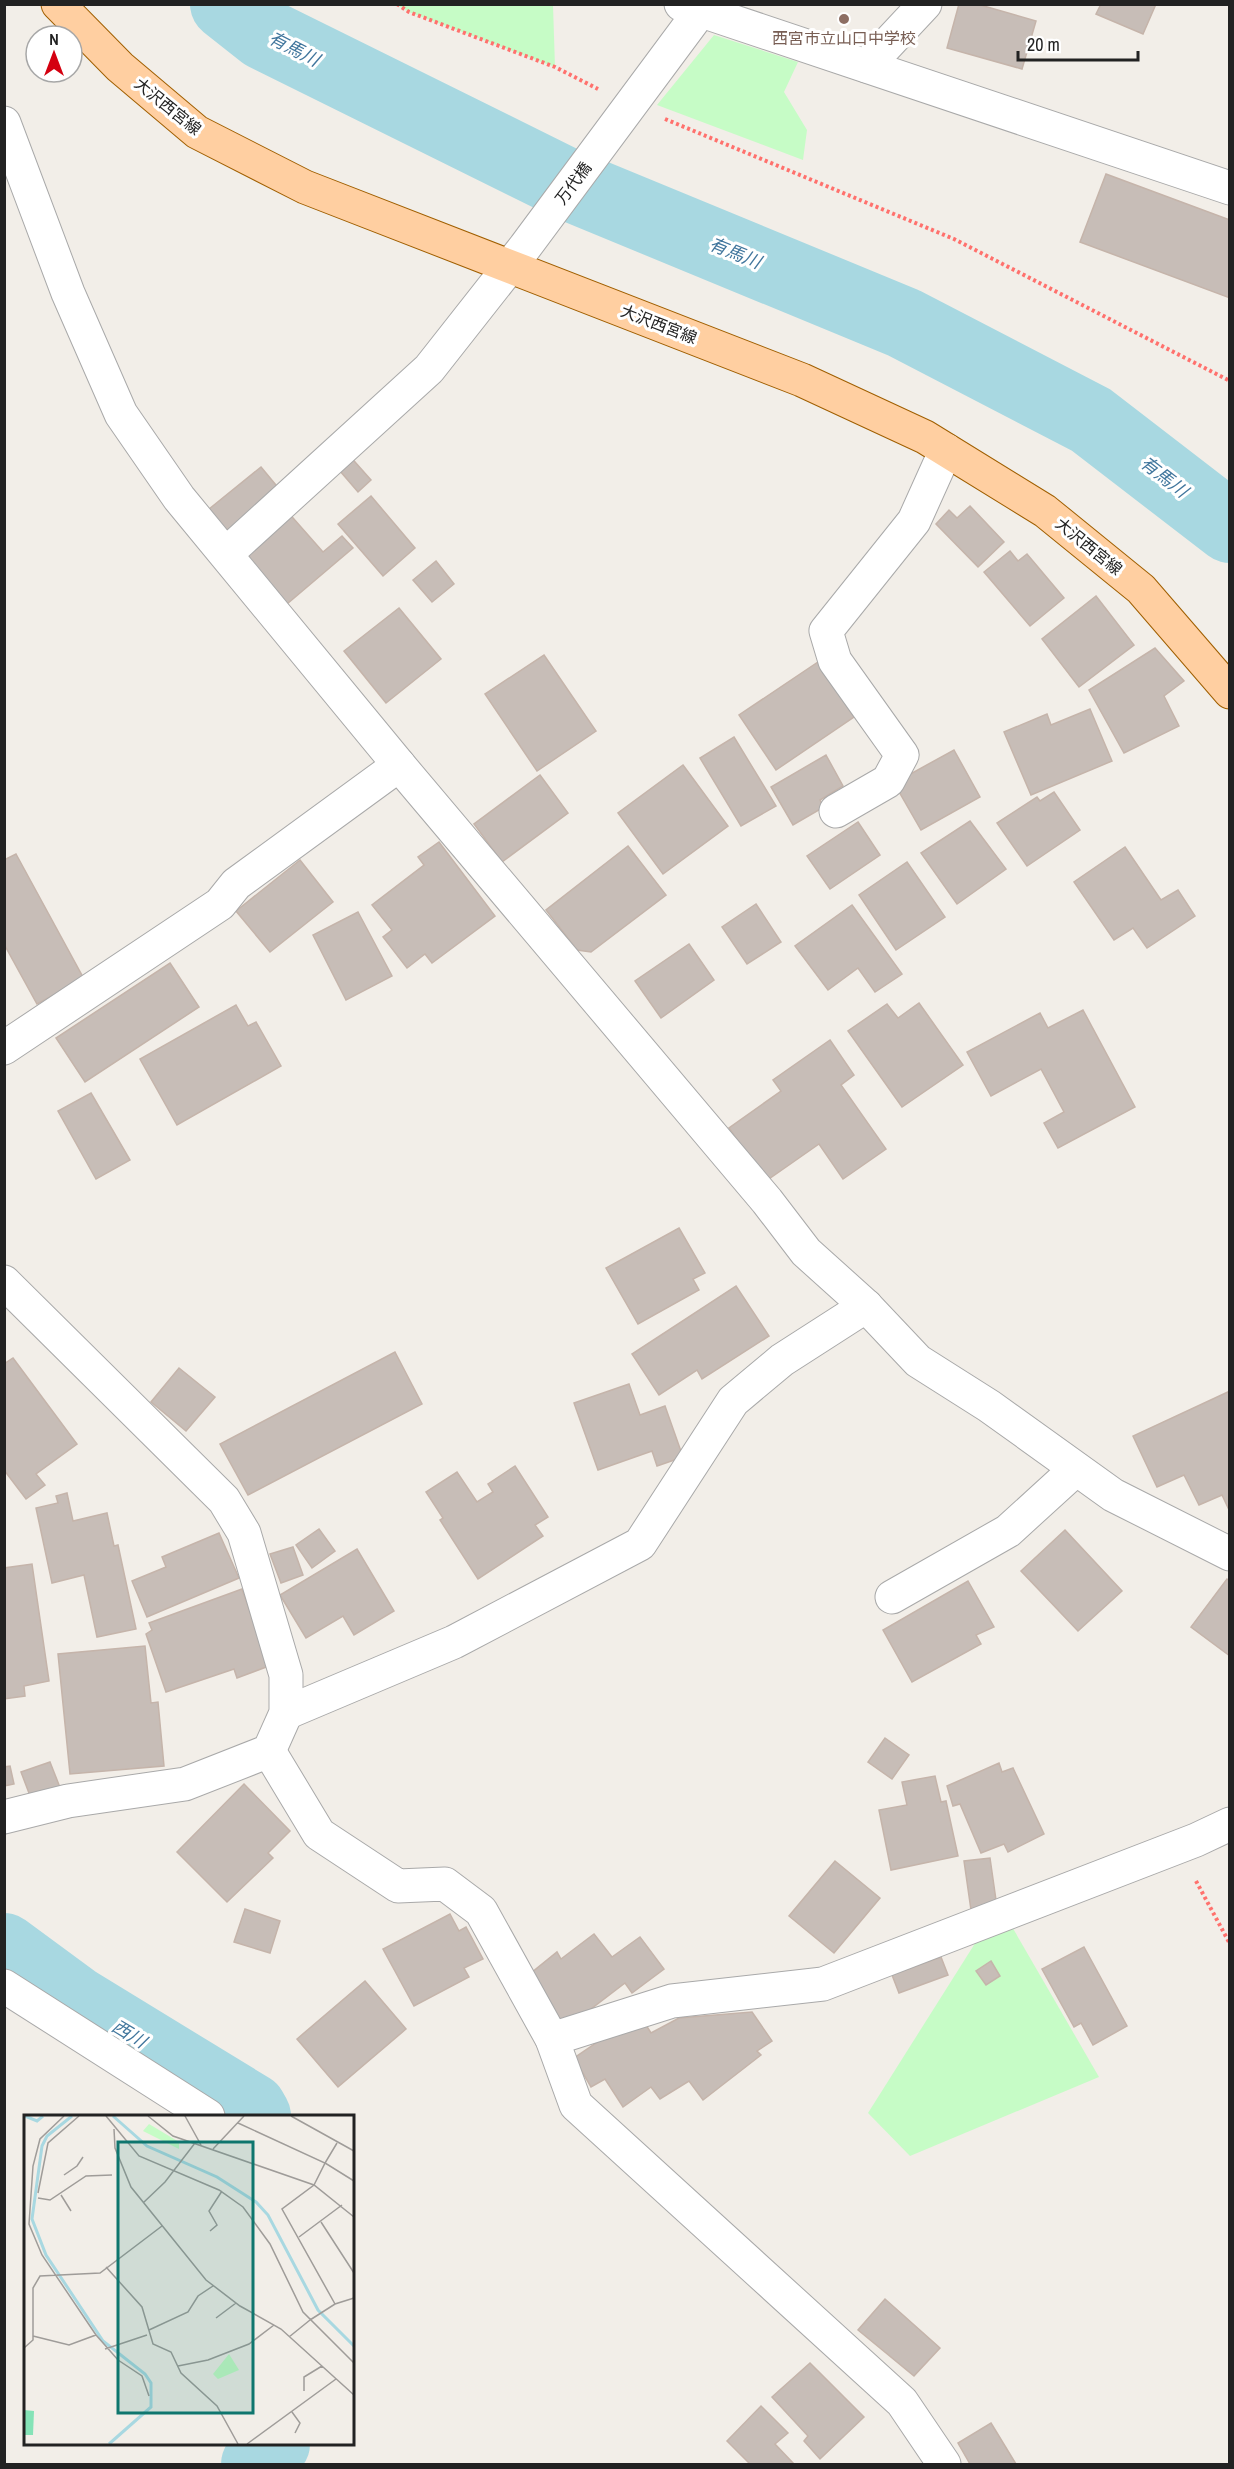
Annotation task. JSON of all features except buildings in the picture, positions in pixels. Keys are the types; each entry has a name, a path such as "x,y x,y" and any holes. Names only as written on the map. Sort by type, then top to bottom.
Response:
{"main road":[{"name":"大沢西宮線","path":"58,4 120,67 197,132 305,187 518,257 802,380 925,437 1045,511 1141,589 1230,692"}],"street":[{"path":"867,66 925,4"},
{"name":"万代橋","path":"226,554 429,369 518,257 627,113 691,7"},
{"path":"691,7 748,16 867,66 1230,188"},
{"path":"4,123 68,293 120,414 179,498 399,765 767,1201 806,1252 866,1306 918,1361 989,1406 1113,1496 1230,1554"},
{"path":"836,811 888,781 902,755 835,661 826,631 914,521 946,450"},
{"path":"4,1048 220,904 236,884 399,765"},
{"path":"4,1282 224,1500 244,1533 286,1675 286,1713 269,1751 185,1784 68,1801 4,1818"},
{"path":"286,1713 454,1642 640,1544 733,1401 782,1360 866,1306"},
{"path":"892,1597 1008,1531 1076,1469"},
{"path":"269,1751 319,1834 398,1886 446,1884 481,1911 552,2039 576,2105 902,2402 944,2464"},
{"path":"552,2039 672,2001 823,1984 1230,1824"},
{"path":"4,1986 206,2115"}],"path":[{"path":"398,4 409,12 555,67 627,113 954,239 1230,381"},
{"path":"1178,1846 1230,1944"}],"green space":[{"path":"397,5 553,5 555,67 409,12"},
{"path":"714,35 798,62 784,92 807,130 803,160 657,105"},
{"path":"1011,1925 1099,2077 910,2156 868,2113 979,1937"}],"waterway":[{"name":"有馬川","path":"226,4 264,34 567,184 904,323 1091,420 1230,527"},
{"name":"西川","path":"4,1949 76,2002 251,2109 254,2115"},
{"name":"西川","path":"257,2464 273,2445"}],"place":[{"name":"西宮市立山口中学校","path":"844,19"}]}
